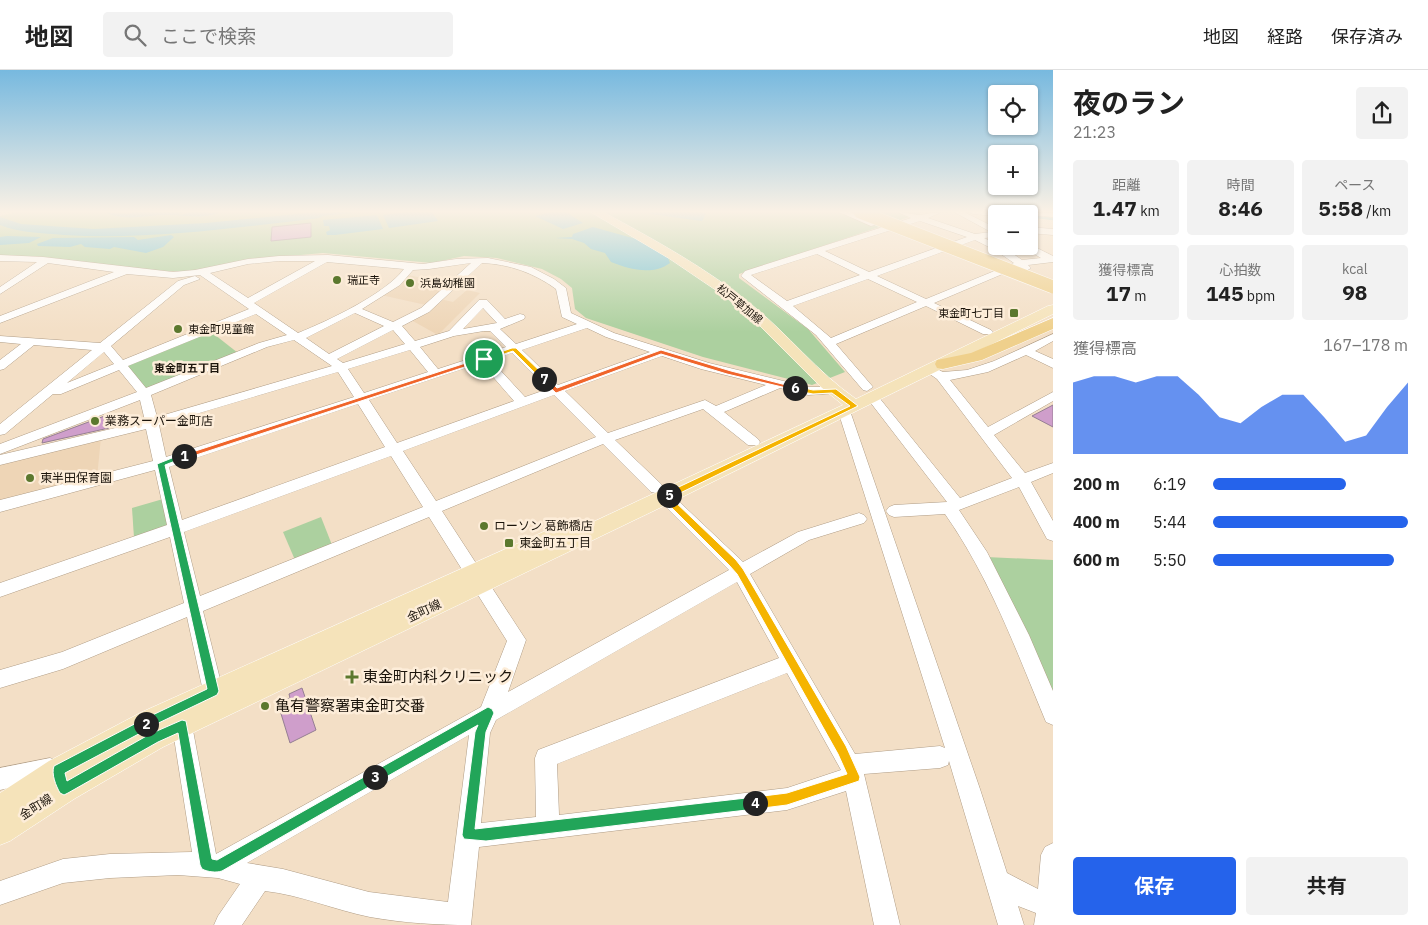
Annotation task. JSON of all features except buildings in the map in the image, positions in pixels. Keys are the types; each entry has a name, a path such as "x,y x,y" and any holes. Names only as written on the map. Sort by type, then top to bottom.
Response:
{"highway":[{"path":"960,252 1051,288"},
{"path":"965,252 1051,288"},
{"path":"985,252 1053,277"},
{"path":"997,252 1053,272"},
{"path":"938,370 987,353 1053,322"}],"main road":[{"name":"松戸草加線","path":"669,252 731,295 758,317 791,352 853,399"},
{"path":"853,399 987,332 1053,304"},
{"path":"853,399 938,370 1053,309"},
{"name":"金町線","path":"661,493 753,442 853,399"},
{"name":"金町線","path":"0,831 61,780 123,735 213,691 477,578 661,493 853,399"},
{"name":"金町線","path":"0,809 182,725 477,578"}],"street":[{"path":"815,252 747,274 748,278 808,322 829,343 853,399 1012,925"},
{"path":"820,252 987,332"},
{"path":"786,305 935,252"},
{"path":"945,252 1051,288"},
{"path":"1006,252 1051,288"},
{"path":"1038,253 1051,260"},
{"path":"0,258 22,257 127,271 180,275 204,274 298,336 335,363 362,399 517,640 497,695 480,732 458,920 369,904 283,881 259,878 212,865 178,863 110,866 63,871 0,893"},
{"path":"247,302 328,258"},
{"path":"0,431 181,283 204,274 258,260 328,258 432,267 463,260 513,266 549,278 562,288 566,315 586,325 705,366 813,392 853,399 953,507 994,577 1053,715"},
{"path":"0,290 46,260"},
{"path":"829,343 1021,263 1051,260"},
{"path":"335,363 394,326 426,310 479,261"},
{"path":"0,449 145,394 186,375 246,352 321,328 387,290 405,276 411,266"},
{"path":"0,320 127,271"},
{"path":"453,333 483,302 514,349 740,572 852,771 882,924"},
{"path":"46,395 258,309"},
{"path":"354,309 394,326 436,374"},
{"path":"0,460 152,423 335,363 412,345 453,333 465,334 488,327 499,326 520,317"},
{"path":"0,506 161,464 586,325"},
{"path":"938,370 951,377 1002,363 1053,337"},
{"path":"0,339 104,346 122,364 145,394 213,691"},
{"path":"0,366 32,342"},
{"path":"1027,351 1053,364"},
{"path":"0,590 175,529 661,352"},
{"path":"484,359 523,403"},
{"path":"938,370 1022,480 1053,535"},
{"path":"714,412 778,384"},
{"path":"985,434 1053,396"},
{"path":"0,679 63,660 606,438 705,404 753,442"},
{"path":"894,511 953,507 1053,468"},
{"path":"212,865 804,536 859,519"},
{"path":"548,828 546,758 792,662"},
{"path":"182,725 212,865"},
{"path":"468,835 486,835 787,799 852,771 940,756"},
{"path":"0,779 53,769 61,780"},
{"path":"1047,914 1053,855"},
{"path":"228,925 259,878"},
{"path":"999,882 1025,897 1047,914"}],"shaded area":[{"path":"408,275 451,284 436,298 453,302 467,290 480,293 438,335 411,320 430,312 435,307 381,295"},
{"path":"101,437 97,478 0,504 0,462"}],"green space":[{"path":"0,252 805,252 739,274 739,278 808,329 845,372 812,385 703,357 586,318 575,309 572,288 561,279 542,269 497,258 464,256 432,263 323,253 256,259 187,272 128,269 30,256 0,256"},
{"path":"210,331 238,353 147,391 127,365"},
{"path":"163,499 168,526 134,538 132,508"},
{"path":"321,517 332,545 295,560 283,532"},
{"path":"986,557 1053,560 1053,702"}],"water":[{"path":"601,252 658,252 668,258 670,263 656,269 633,269 611,262 605,253"}],"place":[{"name":"瑞正寺","path":"337,280"},
{"name":"浜島幼稚園","path":"410,283"},
{"name":"東金町七丁目","path":"1014,313"},
{"name":"東金町児童館","path":"178,329"},
{"name":"業務スーパー金町店","path":"95,421"},
{"name":"東半田保育園","path":"30,478"},
{"name":"ローソン 葛飾橋店","path":"484,526"},
{"name":"東金町五丁目","path":"509,543"},
{"name":"東金町内科クリニック","path":"352,677"},
{"name":"亀有警察署東金町交番","path":"265,706"}],"district":[{"name":"東金町五丁目","path":"187,368"}],"route":[{"path":"514,349 556,391 661,352 730,373 808,391 834,390 855,406 665,497 740,572 842,750 854,777 787,799 486,835 468,835 480,732 488,713 218,866 206,865 182,725 154,738 64,789 58,771 123,735 213,691 161,464 484,359 514,349"}]}
